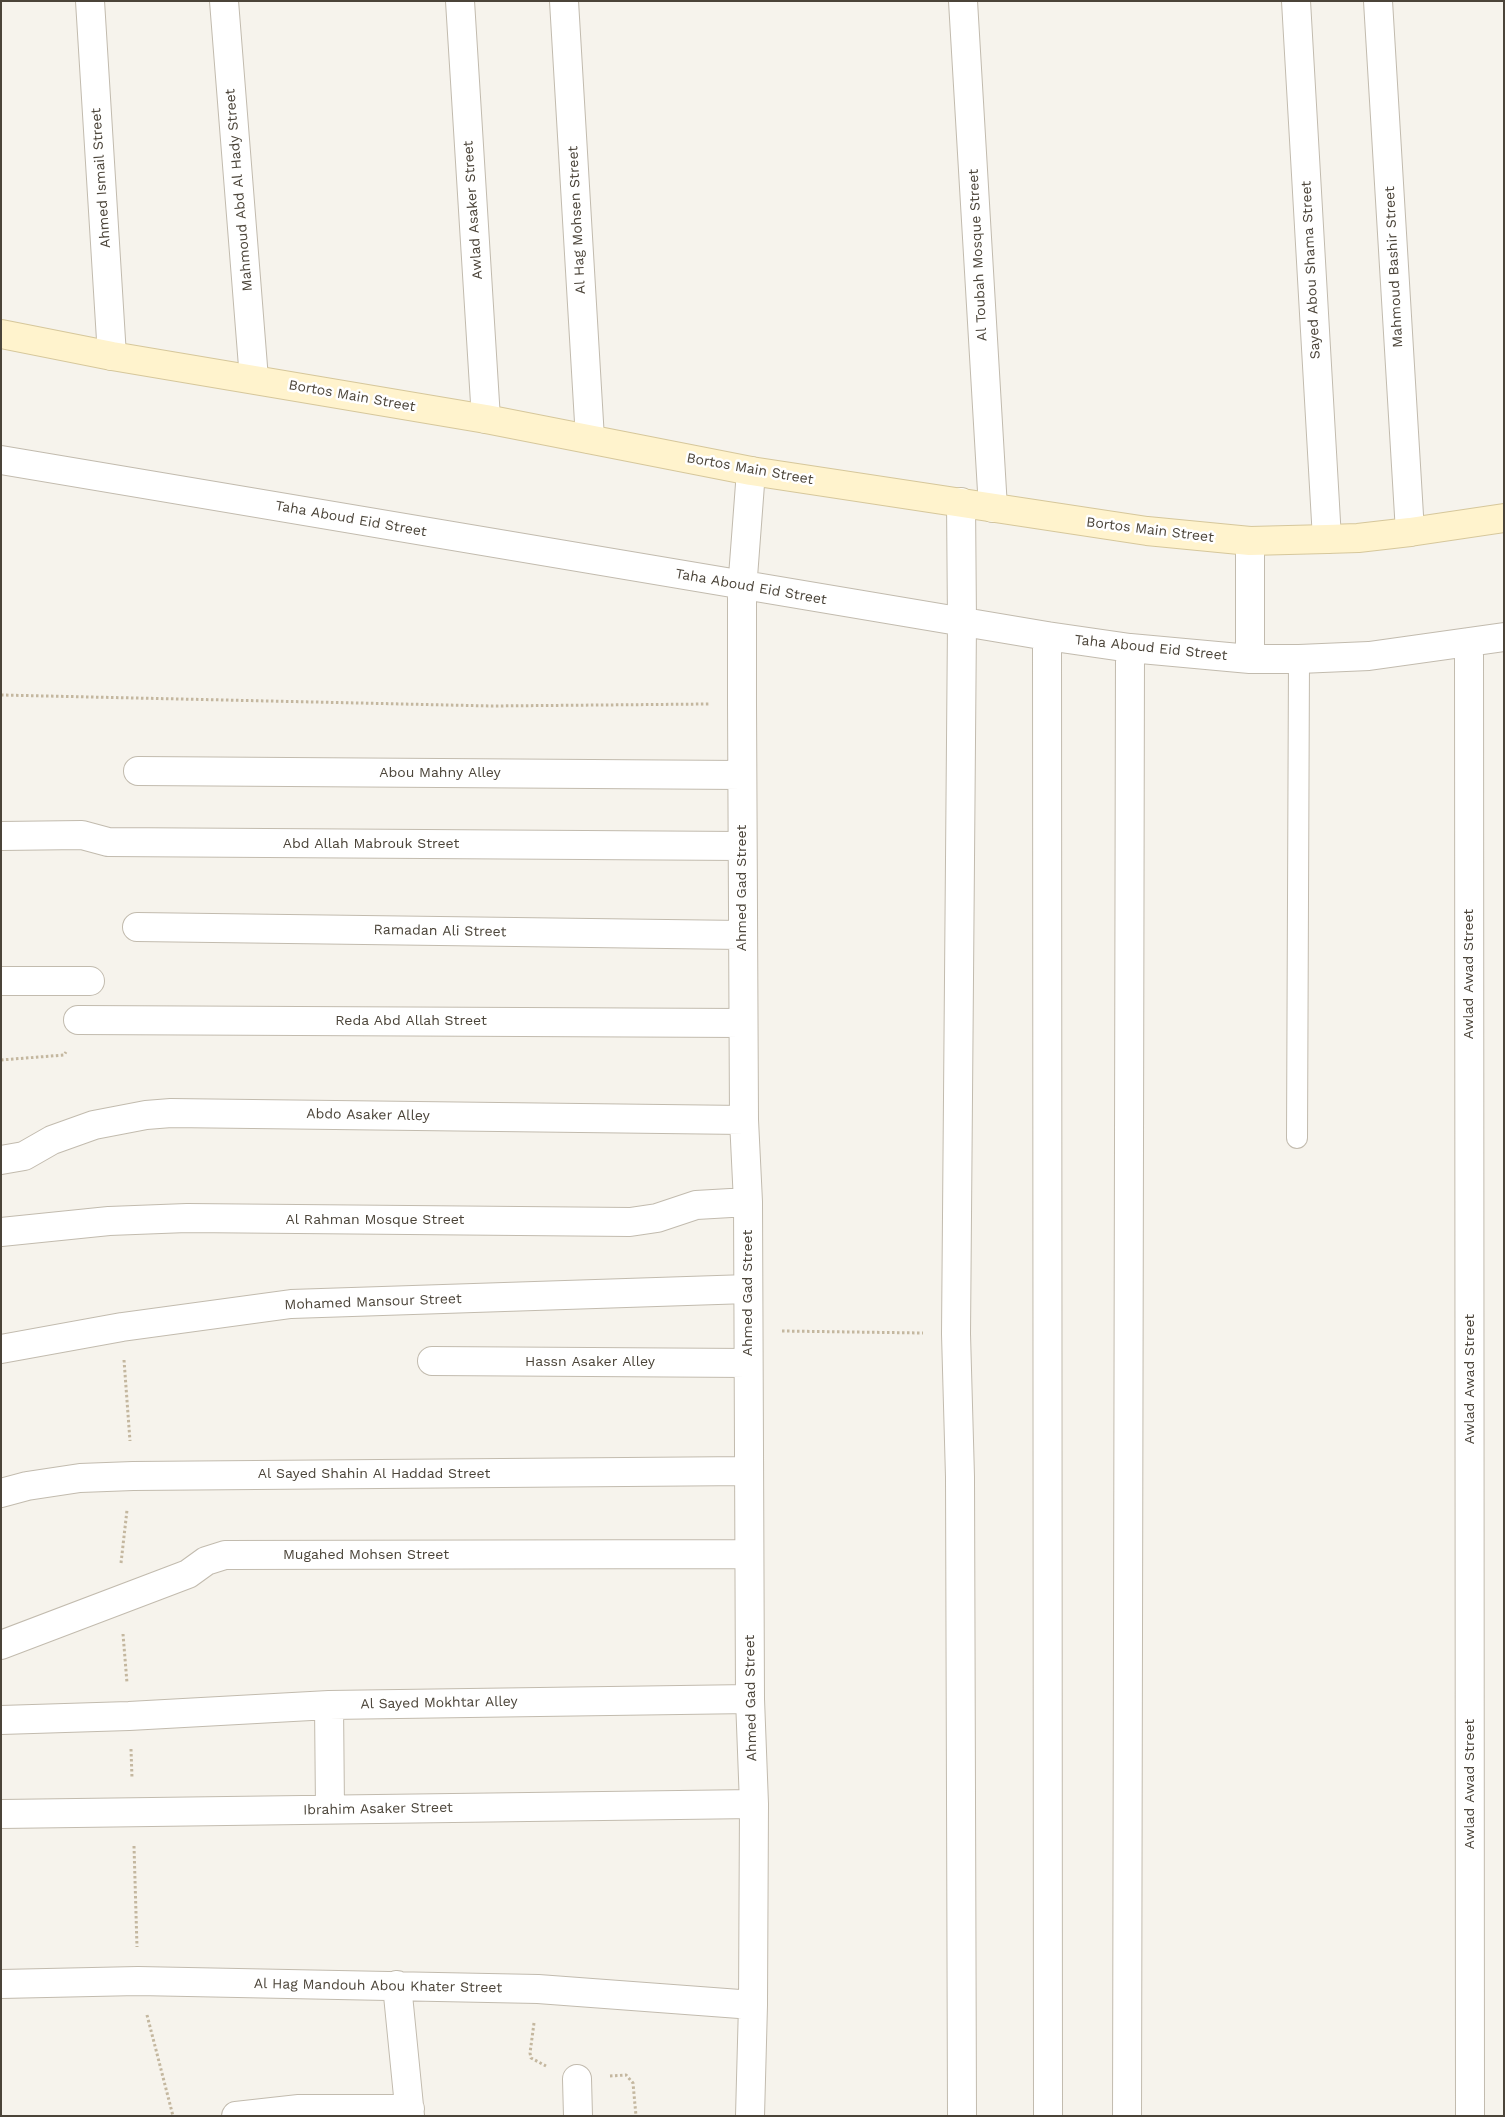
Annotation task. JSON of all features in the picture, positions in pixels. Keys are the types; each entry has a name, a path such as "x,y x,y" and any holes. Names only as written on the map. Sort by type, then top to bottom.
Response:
{"street":[{"name":"Ahmed Ismail Street","path":"90,1 112,356"},
{"name":"Mahmoud Abd Al Hady Street","path":"224,1 254,379"},
{"name":"Awlad Asaker Street","path":"460,1 486,419"},
{"name":"Al Hag Mohsen Street","path":"564,1 590,439"},
{"name":"Al Toubah Mosque Street","path":"963,1 993,508"},
{"name":"Sayed Abou Shama Street","path":"1296,1 1327,539"},
{"name":"Mahmoud Bashir Street","path":"1378,1 1410,532"},
{"name":"Bortos Main Street","path":"1,334 112,356 486,419 752,471 1147,532 1250,541 1327,539 1410,532 1504,518"},
{"name":"Taha Aboud Eid Street","path":"1,460 962,622 1130,648 1250,659 1299,659 1369,656 1504,637"},
{"name":"Ahmed Gad Street","path":"750,2116 754,2005 754,1804 750,1698 748,1202 744,1120 742,934 742,585 752,471"},
{"path":"961,502 962,622 956,1334 960,1477 962,2116"},
{"path":"1250,541 1250,659"},
{"path":"1047,636 1048,2116"},
{"name":"Awlad Awad Street","path":"1469,642 1470,2116"},
{"path":"1127,2116 1130,648"},
{"name":"Abou Mahny Alley","path":"138,771 742,776"},
{"name":"Abd Allah Mabrouk Street","path":"1,836 82,835 108,842 742,846"},
{"name":"Ramadan Ali Street","path":"137,927 742,934"},
{"path":"1,982 90,981"},
{"name":"Reda Abd Allah Street","path":"78,1020 743,1023"},
{"name":"Abdo Asaker Alley","path":"1,1160 24,1156 58,1137 94,1124 146,1115 171,1113 744,1120"},
{"name":"Al Rahman Mosque Street","path":"1,1232 109,1221 187,1218 630,1222 656,1218 696,1205 748,1202"},
{"name":"Mohamed Mansour Street","path":"1,1349 122,1327 291,1304 748,1289"},
{"name":"Hassn Asaker Alley","path":"432,1361 748,1363"},
{"name":"Al Sayed Shahin Al Haddad Street","path":"1,1493 27,1486 80,1478 133,1476 748,1471"},
{"name":"Mugahed Mohsen Street","path":"1,1645 188,1574 206,1561 225,1555 749,1554"},
{"name":"Al Sayed Mokhtar Alley","path":"1,1720 130,1716 329,1705 750,1698"},
{"path":"329,1705 330,1809"},
{"name":"Ibrahim Asaker Street","path":"1,1814 754,1804"},
{"name":"Al Hag Mandouh Abou Khater Street","path":"1,1984 138,1981 397,1985 538,1989 754,2005"},
{"path":"236,2116 299,2109 410,2112 397,1985"},
{"path":"577,2078 578,2116"}],"lane":[{"path":"1297,1138 1299,659"}],"path":[{"path":"1,695 492,706 742,703"},
{"path":"1,1060 64,1055 78,1020"},
{"path":"748,1330 956,1334"}]}
